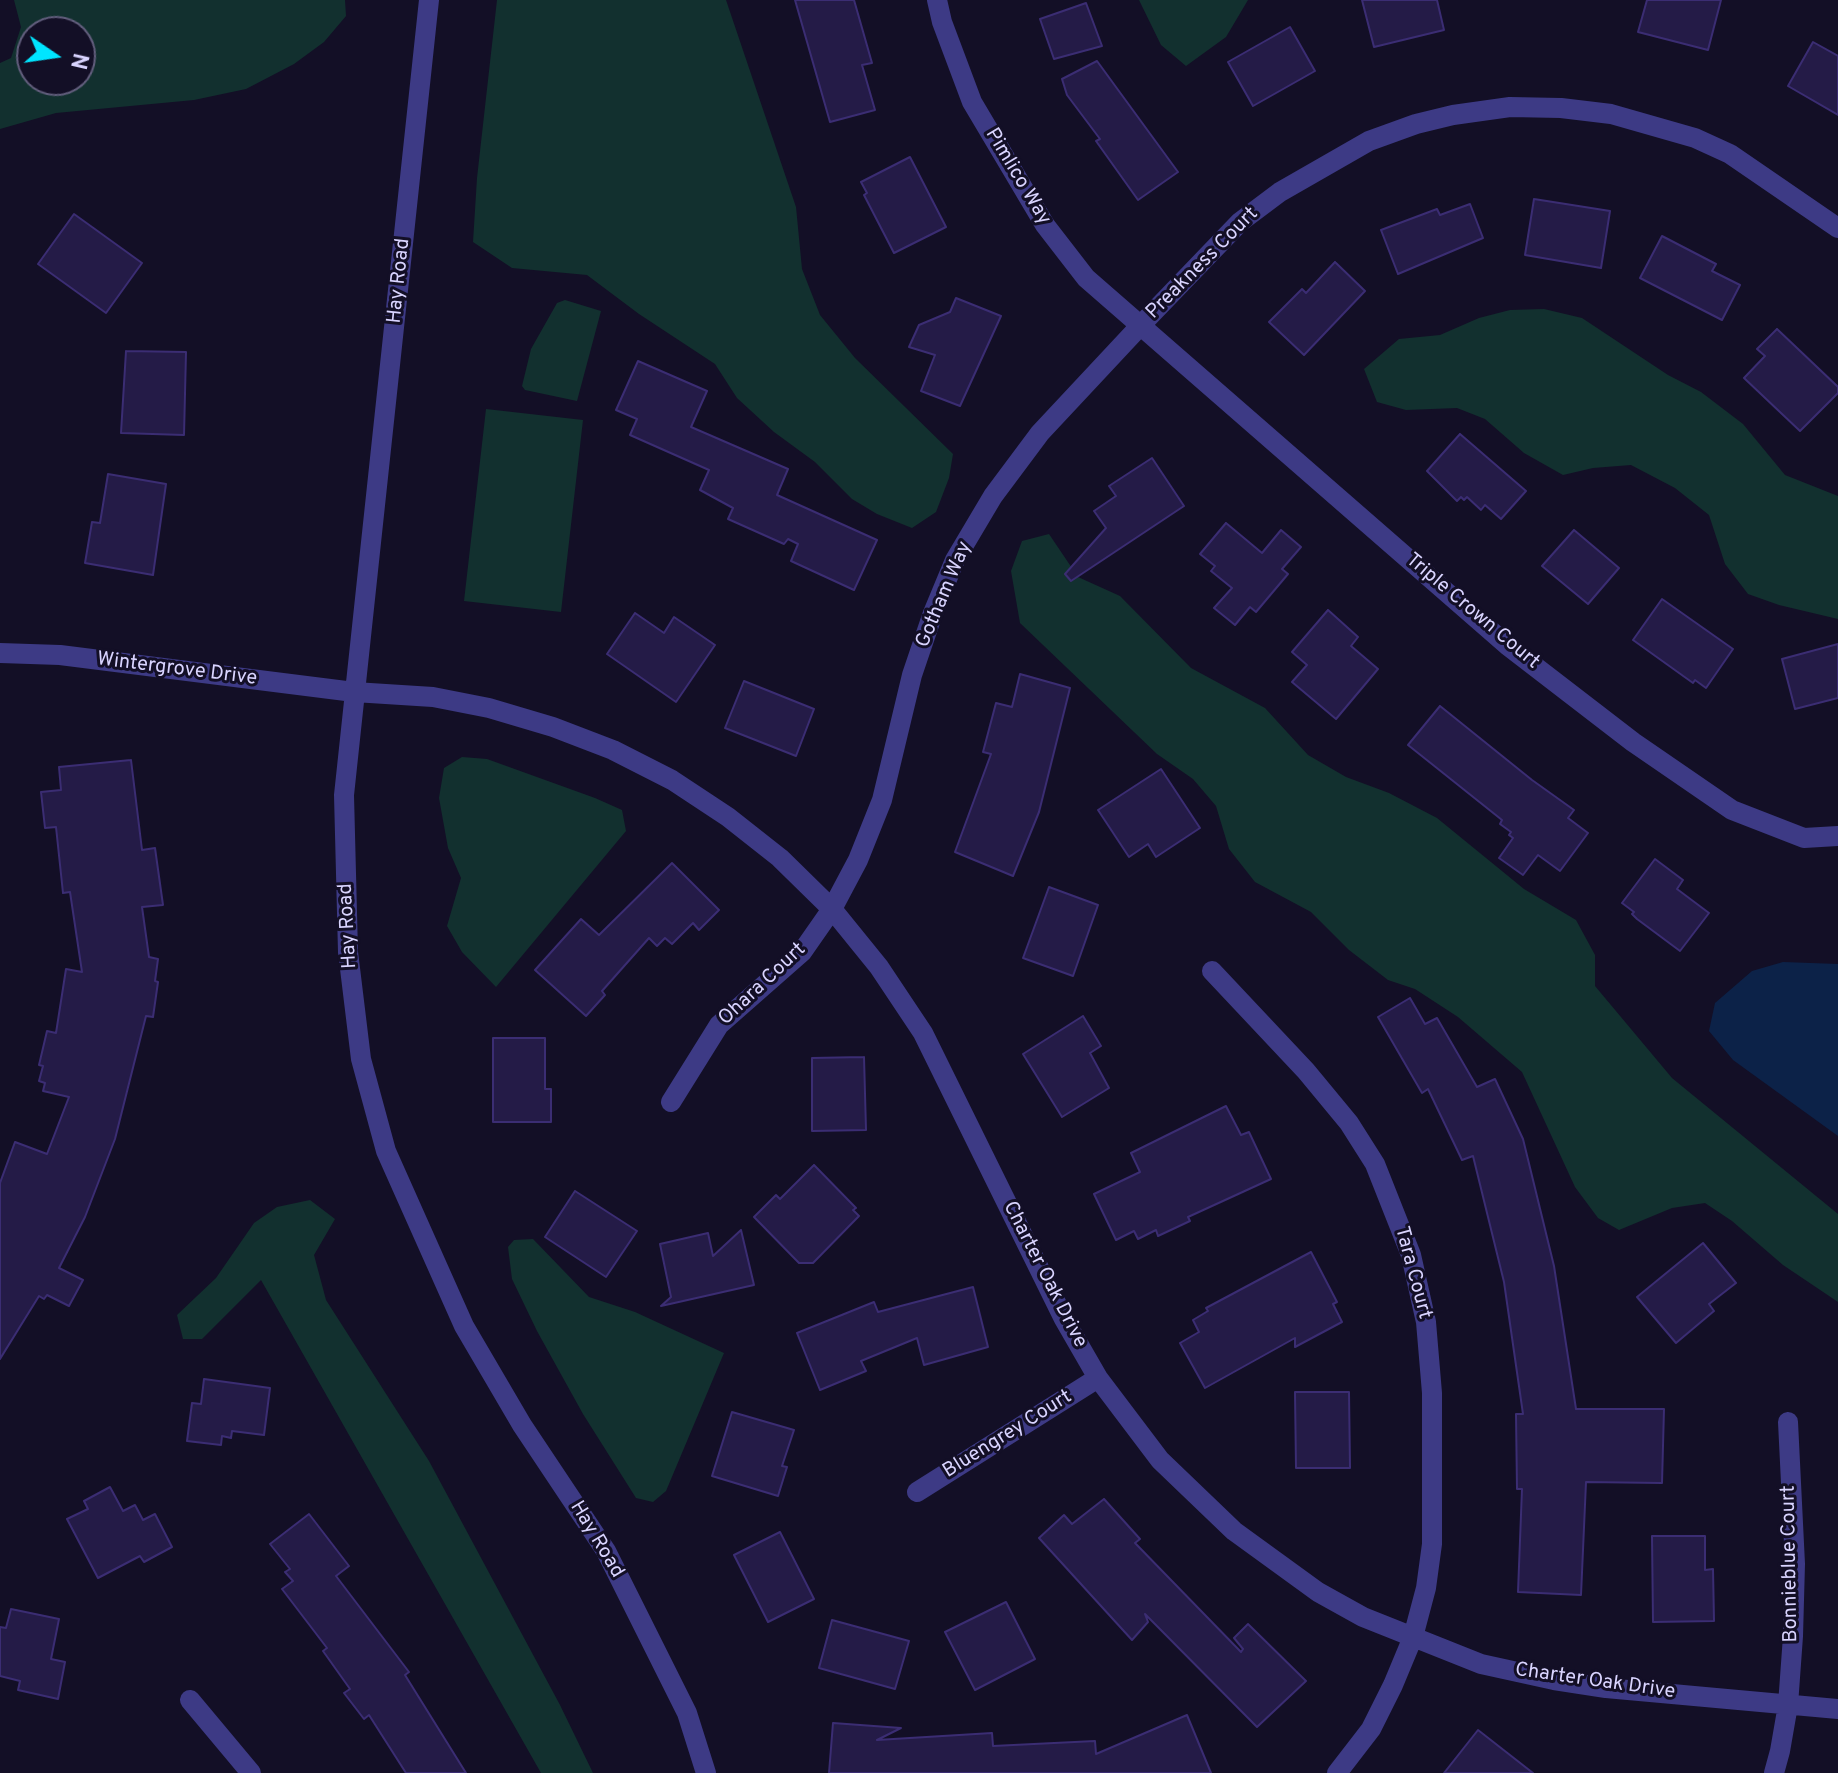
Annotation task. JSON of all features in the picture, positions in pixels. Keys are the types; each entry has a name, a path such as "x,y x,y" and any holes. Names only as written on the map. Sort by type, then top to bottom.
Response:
{"street":[{"name":"Hay Road","path":"429,0 344,795 348,952 361,1059 386,1151 464,1326 522,1425 606,1551 687,1713 706,1773"},
{"name":"Pimlico Way","path":"937,0 942,22 972,102 1045,225 1086,278 1140,326"},
{"name":"Preakness Court","path":"1140,326 1240,222 1280,192 1332,160 1369,141 1416,124 1496,109 1561,108 1611,114 1695,138 1730,154 1838,228"},
{"name":"Triple Crown Court","path":"1140,326 1507,645 1633,742 1732,810 1804,838 1838,836"},
{"name":"Gotham Way","path":"832,909 858,860 882,800 912,675 955,560 993,496 1040,433 1140,326"},
{"name":"Wintergrove Drive","path":"0,653 60,655 354,692"},
{"name":"Charter Oak Drive","path":"354,692 433,697 489,708 553,727 613,750 672,780 728,817 780,858 832,909 879,967 923,1033 1064,1319 1098,1378 1160,1460 1234,1531 1318,1592 1363,1617 1481,1664 1606,1688 1838,1709"},
{"name":"Ohara Court","path":"671,1102 719,1025 802,952 832,909"},
{"name":"Tara Court","path":"1212,971 1306,1071 1349,1123 1375,1164 1411,1255 1426,1322 1432,1393 1432,1544 1426,1588 1413,1637 1371,1729 1337,1773"},
{"name":"Bluengrey Court","path":"917,1492 1098,1378"},
{"name":"Bonnieblue Court","path":"1774,1773 1788,1705 1795,1564 1788,1422"},
{"path":"190,1700 251,1773"}],"green space":[{"path":"14,0 345,0 346,16 324,42 294,64 246,89 194,100 56,113 0,129 0,63 11,58 16,42 16,96 96,96 96,16 18,16"},
{"path":"497,0 726,0 796,207 802,269 820,315 855,358 953,454 949,478 936,512 912,528 877,514 852,499 815,462 774,432 737,398 715,364 587,275 512,268 473,242"},
{"path":"1139,0 1248,0 1226,37 1186,66 1161,45"},
{"path":"565,300 601,311 577,401 525,390 522,386 531,349 557,303"},
{"path":"1544,309 1582,318 1668,375 1701,392 1743,424 1785,475 1838,496 1838,619 1748,594 1725,564 1709,515 1675,488 1631,465 1593,468 1563,475 1524,453 1485,419 1457,408 1406,410 1377,402 1364,369 1399,339 1440,335 1479,318 1510,310"},
{"path":"486,409 583,420 561,612 464,601"},
{"path":"1049,534 1078,577 1120,596 1191,668 1265,708 1308,755 1346,777 1389,793 1437,818 1524,889 1576,920 1595,955 1595,986 1672,1078 1838,1214 1838,1302 1783,1265 1732,1221 1705,1203 1672,1208 1619,1230 1598,1218 1575,1187 1522,1072 1458,1017 1415,989 1388,980 1349,950 1311,912 1255,882 1229,849 1216,806 1193,779 1157,754 1020,623 1011,571 1022,541"},
{"path":"462,757 487,759 622,810 626,831 496,987 462,952 447,926 461,878 448,848 439,798 444,768"},
{"path":"310,1200 335,1219 314,1255 326,1300 429,1461 560,1705 593,1773 541,1773 261,1280 202,1339 183,1339 177,1315 216,1278 254,1223 277,1207"},
{"path":"533,1239 589,1297 635,1312 724,1353 666,1491 653,1502 636,1498 583,1414 512,1279 508,1247 514,1240"}],"water":[{"path":"1783,962 1838,964 1838,1136 1733,1060 1709,1031 1715,1003 1752,971"}],"building":[{"path":"795,0 854,0 872,63 862,65 875,110 830,122"},
{"path":"1362,0 1437,0 1444,30 1374,47"},
{"path":"1647,0 1721,0 1708,50 1638,32"},
{"path":"1086,3 1102,46 1054,59 1040,19"},
{"path":"1290,27 1315,71 1253,106 1228,62"},
{"path":"1813,42 1838,56 1838,115 1788,86"},
{"path":"1097,61 1178,172 1138,200 1096,141 1100,139 1067,95 1062,79"},
{"path":"910,157 946,227 894,253 864,195 867,193 861,182"},
{"path":"1534,199 1610,211 1601,268 1525,255"},
{"path":"1470,204 1483,238 1398,274 1381,230 1437,209 1440,215"},
{"path":"74,214 142,263 106,313 38,264"},
{"path":"1662,236 1716,264 1712,271 1740,285 1722,320 1640,278"},
{"path":"1335,262 1365,291 1304,355 1269,322 1302,289 1306,293"},
{"path":"956,298 1001,316 960,406 921,391 935,355 909,347 919,325 950,312"},
{"path":"1777,329 1838,387 1838,393 1800,431 1744,378 1765,356 1757,349"},
{"path":"126,351 186,352 184,435 121,433"},
{"path":"638,361 707,391 691,427 788,469 777,495 877,540 854,590 791,561 798,544 788,539 784,544 728,519 733,508 700,490 709,470 630,435 637,419 616,410"},
{"path":"1460,434 1526,491 1501,519 1485,505 1481,510 1467,497 1457,501 1427,471"},
{"path":"1152,458 1184,506 1071,581 1065,574 1106,528 1094,511 1116,496 1109,486"},
{"path":"108,474 166,484 153,575 85,563 92,522 100,523"},
{"path":"1226,523 1262,553 1281,530 1301,547 1282,569 1288,574 1256,612 1250,607 1235,625 1214,608 1232,588 1211,571 1215,566 1200,554"},
{"path":"1574,530 1619,568 1588,604 1542,566"},
{"path":"1662,599 1733,649 1706,688 1695,680 1693,683 1633,640"},
{"path":"1328,610 1358,637 1351,646 1378,669 1336,719 1292,682 1307,665 1292,652"},
{"path":"635,613 664,633 674,617 715,645 676,702 607,654"},
{"path":"1838,644 1838,698 1795,709 1782,659"},
{"path":"1020,674 1070,688 1039,812 1013,876 955,852 991,754 983,752 996,703 1012,707"},
{"path":"744,681 814,709 796,756 725,728"},
{"path":"1440,706 1574,810 1568,818 1588,833 1560,871 1538,855 1523,875 1499,858 1513,838 1509,835 1511,832 1500,824 1502,820 1408,745"},
{"path":"131,760 142,850 155,848 163,905 142,907 149,957 158,959 153,1017 146,1016 115,1139 85,1217 59,1268 83,1280 69,1306 47,1295 44,1299 39,1296 0,1359 0,1183 15,1142 47,1154 69,1097 43,1091 45,1083 39,1081 43,1066 39,1065 47,1031 56,1033 66,969 82,972 70,892 63,893 56,827 45,828 41,792 61,790 59,767"},
{"path":"1161,769 1200,828 1156,857 1148,844 1129,857 1098,810"},
{"path":"1655,859 1683,880 1677,889 1709,913 1680,951 1637,919 1632,914 1634,912 1622,903"},
{"path":"672,863 719,910 699,930 693,923 672,944 665,938 657,946 649,938 602,991 605,995 586,1016 535,970 581,919 599,935"},
{"path":"1049,887 1098,905 1073,976 1023,958"},
{"path":"1410,998 1425,1024 1437,1018 1477,1087 1495,1079 1523,1139 1554,1266 1576,1409 1664,1409 1662,1483 1586,1482 1581,1595 1518,1592 1522,1489 1517,1489 1516,1414 1523,1414 1504,1282 1473,1156 1462,1160 1428,1089 1422,1093 1378,1017"},
{"path":"1083,1016 1101,1046 1090,1053 1109,1088 1062,1117 1023,1054"},
{"path":"493,1038 545,1038 545,1089 551,1089 551,1122 493,1122"},
{"path":"864,1057 866,1130 812,1131 812,1058"},
{"path":"1226,1106 1241,1135 1249,1132 1271,1179 1188,1217 1190,1221 1158,1236 1156,1230 1138,1239 1134,1231 1116,1240 1094,1194 1140,1172 1131,1153"},
{"path":"814,1165 856,1208 853,1210 859,1216 813,1263 799,1263 754,1217 776,1195 780,1199"},
{"path":"575,1191 637,1231 606,1277 545,1237"},
{"path":"741,1230 754,1285 661,1306 671,1297 660,1244 708,1233 713,1256"},
{"path":"1703,1243 1736,1283 1709,1304 1714,1311 1676,1343 1637,1297"},
{"path":"1311,1252 1337,1302 1333,1304 1342,1322 1295,1347 1295,1338 1205,1388 1180,1343 1199,1332 1193,1320 1208,1311 1206,1308"},
{"path":"973,1287 988,1347 924,1365 917,1338 861,1361 866,1371 820,1390 797,1333 874,1302 878,1312"},
{"path":"204,1379 270,1388 264,1435 232,1431 231,1438 222,1436 221,1445 187,1441 192,1403 201,1404"},
{"path":"1295,1392 1349,1392 1350,1468 1296,1468"},
{"path":"732,1412 794,1430 782,1466 787,1467 778,1496 712,1476"},
{"path":"110,1487 123,1511 135,1505 143,1520 155,1514 172,1547 144,1562 140,1556 98,1578 67,1519 88,1509 84,1501"},
{"path":"1104,1499 1140,1539 1135,1543 1241,1652 1243,1649 1234,1638 1248,1624 1306,1681 1257,1727 1145,1614 1148,1622 1132,1640 1039,1538 1064,1515 1072,1524"},
{"path":"309,1514 349,1566 336,1576 409,1672 405,1675 466,1773 406,1773 369,1715 364,1719 344,1693 350,1689 323,1651 327,1648 282,1589 293,1581 285,1572 290,1569 270,1544"},
{"path":"780,1532 814,1599 768,1622 734,1555"},
{"path":"1652,1536 1705,1536 1705,1570 1713,1569 1714,1621 1653,1622"},
{"path":"1006,1602 1035,1659 975,1690 945,1632"},
{"path":"11,1609 59,1619 51,1659 65,1662 58,1699 18,1690 20,1681 0,1676 0,1627 6,1628"},
{"path":"832,1620 909,1641 895,1689 819,1668"},
{"path":"1187,1715 1211,1773 829,1773 833,1723 901,1728 877,1740 992,1733 993,1746 1095,1741 1096,1754"},
{"path":"1478,1730 1533,1773 1444,1773"}]}
